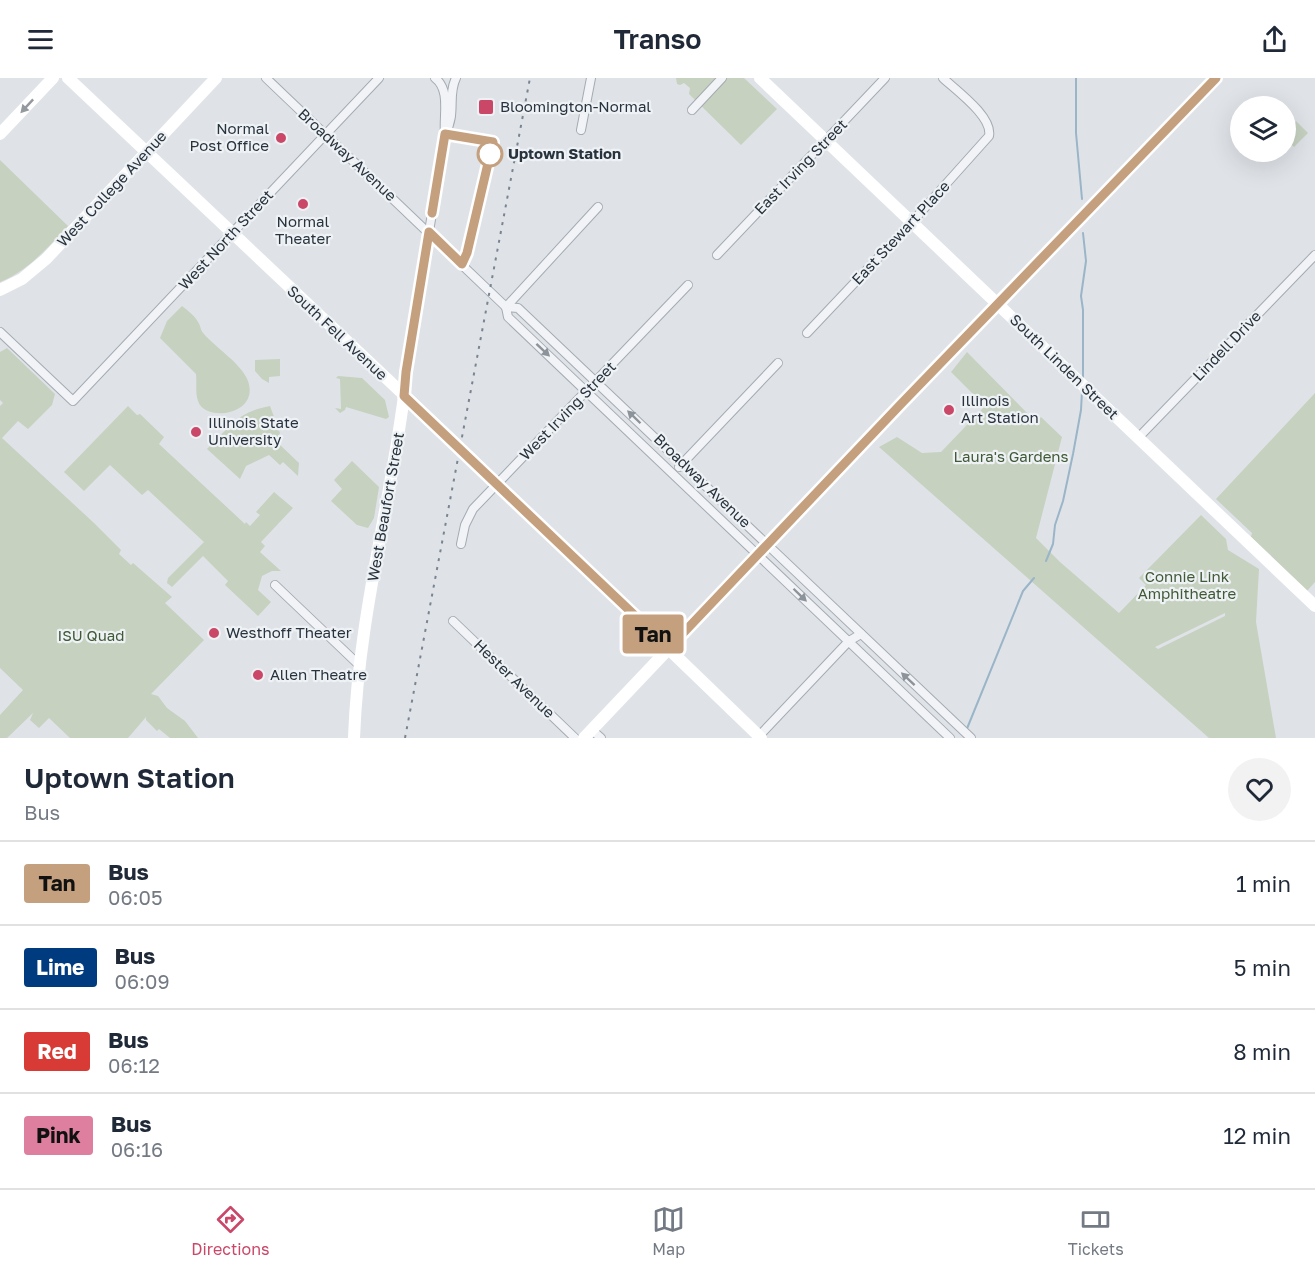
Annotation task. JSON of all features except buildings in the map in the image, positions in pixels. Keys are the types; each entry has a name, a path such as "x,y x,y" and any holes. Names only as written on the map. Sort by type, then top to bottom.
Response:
{"main road":[{"path":"0,135 53,78"},
{"name":"South Fell Avenue","path":"68,78 497,484 760,737"},
{"name":"West College Avenue","path":"0,290 22,279 36,268 216,78"},
{"name":"South Linden Street","path":"760,78 1315,606"},
{"path":"592,735 669,648 1212,79"},
{"name":"West Beaufort Street","path":"354,738 364,626 397,452 404,396"}],"street":[{"name":"Broadway Avenue","path":"266,78 506,307 508,317 947,735"},
{"name":"West Beaufort Street","path":"404,396 445,134 445,97 435,78"},
{"name":"West Beaufort Street","path":"445,134 451,124 453,83 456,78"},
{"path":"581,130 591,78"},
{"path":"692,110 723,78"},
{"name":"East Irving Street","path":"717,255 885,78"},
{"name":"East Stewart Place","path":"807,333 987,140 990,129 986,119 943,78"},
{"name":"West North Street","path":"0,332 73,401 379,79"},
{"path":"506,307 598,207"},
{"name":"Lindell Drive","path":"1138,438 1315,255"},
{"name":"West Irving Street","path":"461,544 468,516 688,285"},
{"name":"Broadway Avenue","path":"506,307 518,308 971,738"},
{"path":"673,473 778,363"},
{"path":"275,585 359,665"},
{"name":"Hester Avenue","path":"453,621 575,738"},
{"path":"760,737 849,641 861,634"},
{"path":"935,724 948,716"}],"green space":[{"path":"676,78 744,78 777,109 741,145 689,94 690,88 684,83 677,84"},
{"path":"1296,121 1308,133 1296,145"},
{"path":"0,160 68,226 29,265 0,282"},
{"path":"182,306 195,318 204,334 235,362 245,375 250,393 246,402 239,408 220,413 210,412 203,408 197,398 196,374 160,338 167,321"},
{"name":"ISU Quad","path":"7,348 55,394 52,405 28,429 18,421 2,438 94,523 121,550 119,554 131,565 133,563 172,597 165,603 204,640 151,694 158,696 167,708 185,721 198,738 170,738 159,729 157,731 146,720 146,717 128,738 70,738 49,718 39,728 30,720 33,713 7,738 0,738 0,715 23,690 0,668 0,406 3,403 0,400 0,352"},
{"path":"967,352 1036,422 1041,417 1062,437 1036,538 1119,613 1146,585 1139,578 1201,515 1226,539 1228,550 1259,569 1256,622 1276,738 1209,738 879,447 897,437 922,453 941,452 985,406 951,372","holes":["1225,613 1225,616 1158,649 1155,647"]},
{"path":"280,359 280,376 269,377 269,383 255,371 255,360"},
{"path":"338,376 362,378 385,400 389,417 386,419 346,407 340,413 335,408 341,409 340,379 336,378"},
{"path":"1315,393 1315,582 1307,591 1251,537 1252,533 1216,499"},
{"path":"128,406 164,437 159,444 245,524 246,522 250,526 260,515 256,512 274,492 293,508 261,542 265,546 260,552 281,571 272,571 262,576 258,590 271,602 258,616 225,585 228,581 203,556 172,587 167,583 168,578 204,542 148,490 142,495 110,465 84,491 64,472"},
{"path":"270,406 280,433 277,442 299,463 298,476 283,462 280,465 269,455 246,466 240,479 207,449 242,416"},
{"path":"352,461 379,487 374,518 368,528 357,525 331,501 342,489 334,480"}],"waterway":[{"path":"1076,78 1076,133 1082,199"},
{"path":"1083,233 1086,261 1081,296 1083,379"},
{"path":"1046,561 1053,544 1055,525 1063,501 1073,454 1082,391"},
{"path":"966,731 1023,591 1034,578"}],"railway":[{"path":"405,738 530,78"}],"bus line":[{"name":"Tan","path":"432,213 445,134 493,142 467,253 462,264 429,232 404,396 669,648 1216,78"}],"place":[{"name":"Bloomington-Normal","path":"486,107"},
{"name":"Normal Post Office","path":"281,138"},
{"name":"Uptown Station","path":"490,154"},
{"name":"Normal Theater","path":"303,204"},
{"name":"Illinois Art Station","path":"949,410"},
{"name":"Illinois State University","path":"196,432"},
{"name":"Westhoff Theater","path":"214,633"},
{"name":"Allen Theatre","path":"258,675"}],"park label":[{"name":"Laura's Gardens","path":"1011,457"},
{"name":"Connie Link Amphitheatre","path":"1187,586"}]}
